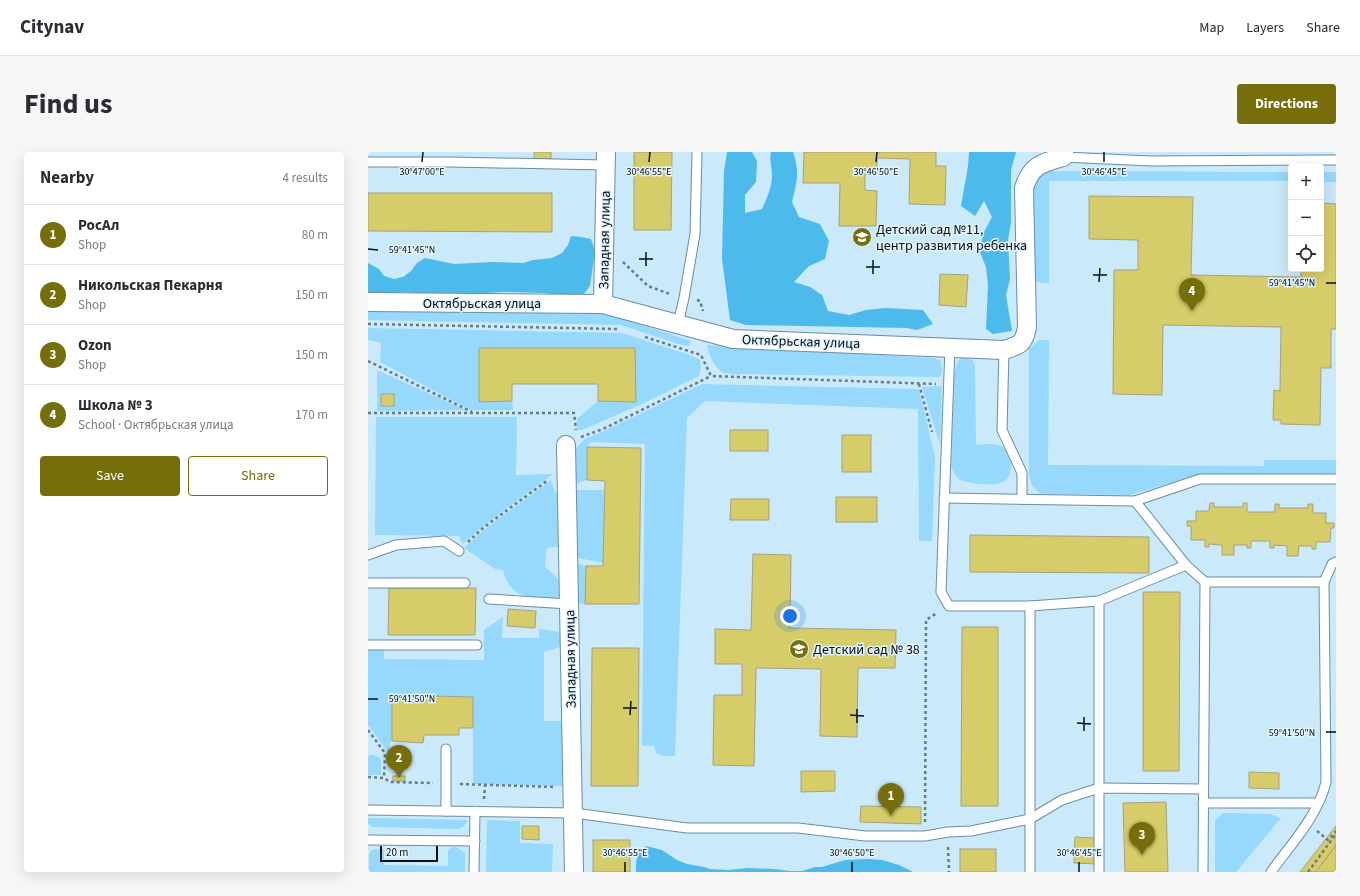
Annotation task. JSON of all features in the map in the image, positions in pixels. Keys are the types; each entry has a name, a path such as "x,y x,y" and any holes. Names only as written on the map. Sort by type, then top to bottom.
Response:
{"street":[{"name":"Октябрьская улица","path":"368,302 603,304 733,339 1004,350 1019,345 1025,338 1027,326 1024,188 1027,177 1031,171 1045,162 1064,154"},
{"name":"Западная улица","path":"603,304 605,159"},
{"name":"Западная улица","path":"571,439 569,604 574,872"}],"lane":[{"path":"450,152 450,162"},
{"path":"678,324 695,234 697,152"},
{"path":"1064,154 1269,156 1336,160"},
{"path":"368,162 605,159"},
{"path":"950,348 941,592 949,606 1030,606 1098,601 1186,565"},
{"path":"1004,350 1002,430 1022,473 1022,499"},
{"path":"944,498 1135,501 1200,479 1336,479"},
{"path":"1135,501 1186,565 1205,582 1324,582"},
{"path":"368,555 396,545 444,541 459,551"},
{"path":"1271,872 1307,824 1323,795 1326,782 1324,582 1332,564 1336,562"},
{"path":"1203,872 1205,582"},
{"path":"368,583 465,583"},
{"path":"489,599 569,604"},
{"path":"1098,601 1099,872"},
{"path":"1030,606 1030,872"},
{"path":"368,644 477,645"},
{"path":"446,749 446,811"},
{"path":"1326,782 1336,782"},
{"path":"368,810 574,813 687,828 798,828 865,836 925,836 948,832 972,831 1030,819 1062,800 1099,788 1204,789"},
{"path":"1204,803 1318,804"},
{"path":"474,872 475,811"},
{"path":"368,840 475,841"}],"path":[{"path":"605,244 648,286 684,298 700,301 706,320 701,330 701,355 711,376 949,384"},
{"path":"368,324 621,329"},
{"path":"643,336 701,355"},
{"path":"368,361 474,413"},
{"path":"368,413 574,413 571,439"},
{"path":"925,836 926,620 949,606"},
{"path":"368,730 385,753 384,778"},
{"path":"368,777 384,778 390,782 573,788"},
{"path":"1328,840 1336,831"},
{"path":"948,832 949,872"},
{"path":"1308,872 1336,834"}],"shaded area":[{"path":"727,152 752,152 757,161 756,182 745,195 745,213 762,209 766,201 772,179 770,158 771,152 793,152 797,177 792,202 799,217 820,224 829,241 825,259 809,266 794,282 810,287 822,295 828,311 849,315 866,310 886,308 923,310 933,324 917,330 907,328 746,325 730,320 722,259 724,171"},
{"path":"969,152 1016,152 1011,170 1011,222 1008,240 1010,279 1006,295 1012,331 993,334 986,329 988,285 986,267 979,250 984,232 992,217 984,201 975,216 961,206"},
{"path":"1051,171 1288,172 1288,181 1049,181 1049,283 1041,283 1034,280 1032,183 1043,173"},
{"path":"1324,172 1336,172 1336,182 1324,182"},
{"path":"571,236 591,239 594,248 590,286 584,294 573,296 544,293 504,292 443,295 403,292 368,295 368,263 379,269 384,276 394,279 403,277 411,271 417,263 425,258 454,264 493,262 523,263 533,260 552,258 562,253 568,245"},
{"path":"368,310 603,312 691,341 689,346 685,346 621,325 368,320"},
{"path":"368,328 622,333 690,355 700,360 701,369 699,376 642,404 582,430 577,430 577,419 598,401 635,401 635,348 479,348 479,401 512,401 513,410 470,410 380,362 381,343 368,340"},
{"path":"1039,340 1049,340 1048,465 1264,466 1264,460 1336,460 1336,474 1197,475 1130,495 1041,494 1032,485 1029,473 1029,349"},
{"path":"707,345 933,358 941,361 942,369 941,376 938,377 730,374 723,373 717,368 710,356"},
{"path":"963,357 973,361 975,365 976,445 998,445 1003,447 1009,456 1011,467 1010,472 1005,481 1001,483 982,484 963,481 956,476 951,466 954,375 958,363"},
{"path":"377,370 466,410 377,411"},
{"path":"702,384 919,389 935,457 932,541 919,541 918,409 705,401 687,418 675,756 663,756 656,753 654,746 642,746 645,444 591,442 587,447 587,480 572,485 575,449 585,439"},
{"path":"942,386 940,445 922,387"},
{"path":"376,417 517,417 516,475 553,474 482,527 463,544 459,536 375,535"},
{"path":"551,480 555,492 558,494 562,547 549,547 546,550 545,567 554,574 560,582 561,590 555,600 538,599 516,592 506,580 503,570 495,569 464,548 485,529"},
{"path":"572,490 604,490 604,563 573,557"},
{"path":"572,562 586,566 585,604 576,603"},
{"path":"503,617 502,638 539,638 539,629 560,632 564,638 563,646 544,652 544,721 564,721 562,786 473,784 473,697 392,695 392,741 390,743 389,754 368,725 368,649 384,650 384,659 484,660 484,630"},
{"path":"372,755 379,757 381,760 381,775 368,775 368,756"},
{"path":"1223,813 1270,814 1281,818 1236,872 1215,872 1215,820"},
{"path":"368,818 467,820 466,824 459,829 372,827 368,823"},
{"path":"487,820 520,821 520,843 553,844 552,872 486,872"},
{"path":"646,846 662,850 677,860 687,864 710,869 728,870 748,868 802,871 845,860 869,859 882,860 899,865 913,872 636,872 637,858"},
{"path":"452,847 458,848 465,853 465,872 369,872 369,854 372,850 384,849 384,865 448,866 448,850"}],"building":[{"path":"534,152 551,152 551,159 534,159"},
{"path":"634,152 672,152 671,230 634,230"},
{"path":"804,152 936,152 936,166 946,166 945,205 909,204 910,159 877,158 877,174 865,174 865,190 877,191 876,226 839,226 840,183 803,183"},
{"path":"368,193 552,193 552,232 368,231"},
{"path":"1089,196 1193,197 1191,275 1301,277 1301,272 1324,272 1324,203 1336,204 1336,329 1331,329 1331,368 1321,368 1320,425 1281,424 1281,420 1273,420 1274,390 1280,391 1281,327 1163,325 1162,395 1113,394 1114,270 1138,270 1138,240 1089,239"},
{"path":"940,274 968,275 966,307 939,305"},
{"path":"479,348 635,348 636,402 598,401 598,384 512,384 512,401 479,402"},
{"path":"381,394 394,394 394,406 381,406"},
{"path":"730,430 768,430 768,451 730,451"},
{"path":"842,435 871,435 871,472 842,472"},
{"path":"587,447 641,448 639,604 585,604 586,566 603,566 605,481 587,480"},
{"path":"836,497 877,497 877,522 836,522"},
{"path":"731,499 769,499 769,520 730,520"},
{"path":"1210,503 1214,503 1214,507 1243,507 1243,503 1247,503 1247,512 1275,512 1275,504 1279,504 1279,508 1308,508 1308,504 1313,504 1313,513 1326,513 1326,523 1334,523 1334,528 1331,528 1330,542 1316,542 1316,549 1312,549 1312,546 1299,546 1298,556 1287,556 1287,546 1274,545 1274,548 1270,548 1270,541 1251,541 1251,548 1247,548 1247,545 1234,545 1234,555 1222,555 1222,545 1209,544 1209,547 1205,547 1205,540 1191,540 1191,526 1187,526 1187,521 1196,521 1196,511 1209,511"},
{"path":"970,535 1149,537 1149,573 970,572"},
{"path":"753,554 791,555 790,628 896,630 895,668 858,668 857,737 820,736 821,669 756,668 754,766 713,765 714,695 742,695 742,664 715,664 715,629 751,630"},
{"path":"389,588 476,588 475,635 388,635"},
{"path":"1143,592 1180,592 1179,771 1143,771"},
{"path":"508,609 536,611 535,628 507,626"},
{"path":"962,627 998,627 998,806 961,806"},
{"path":"592,648 639,648 638,786 591,786"},
{"path":"392,695 473,697 473,728 459,728 459,735 424,735 423,743 392,741"},
{"path":"801,771 835,771 835,791 801,792"},
{"path":"1249,772 1279,773 1279,789 1249,788"},
{"path":"393,776 405,776 405,781 393,781"},
{"path":"1166,802 1168,872 1125,872 1123,803"},
{"path":"861,806 921,807 921,824 860,822"},
{"path":"522,826 539,826 539,840 522,839"},
{"path":"1336,826 1336,845 1316,872 1300,872"},
{"path":"1075,837 1096,838 1096,864 1074,863"},
{"path":"593,840 630,840 630,872 593,872"},
{"path":"1336,845 1336,872 1316,872"},
{"path":"960,849 996,849 996,872 960,872"}],"place":[{"name":"Детский сад №11, центр развития ребенка","path":"862,237"},
{"name":"Школа № 3","path":"1192,311"},
{"name":"Детский сад № 38","path":"799,649"},
{"name":"Никольская Пекарня","path":"399,778"},
{"name":"РосАл","path":"891,816"},
{"name":"Ozon","path":"1142,855"}]}
